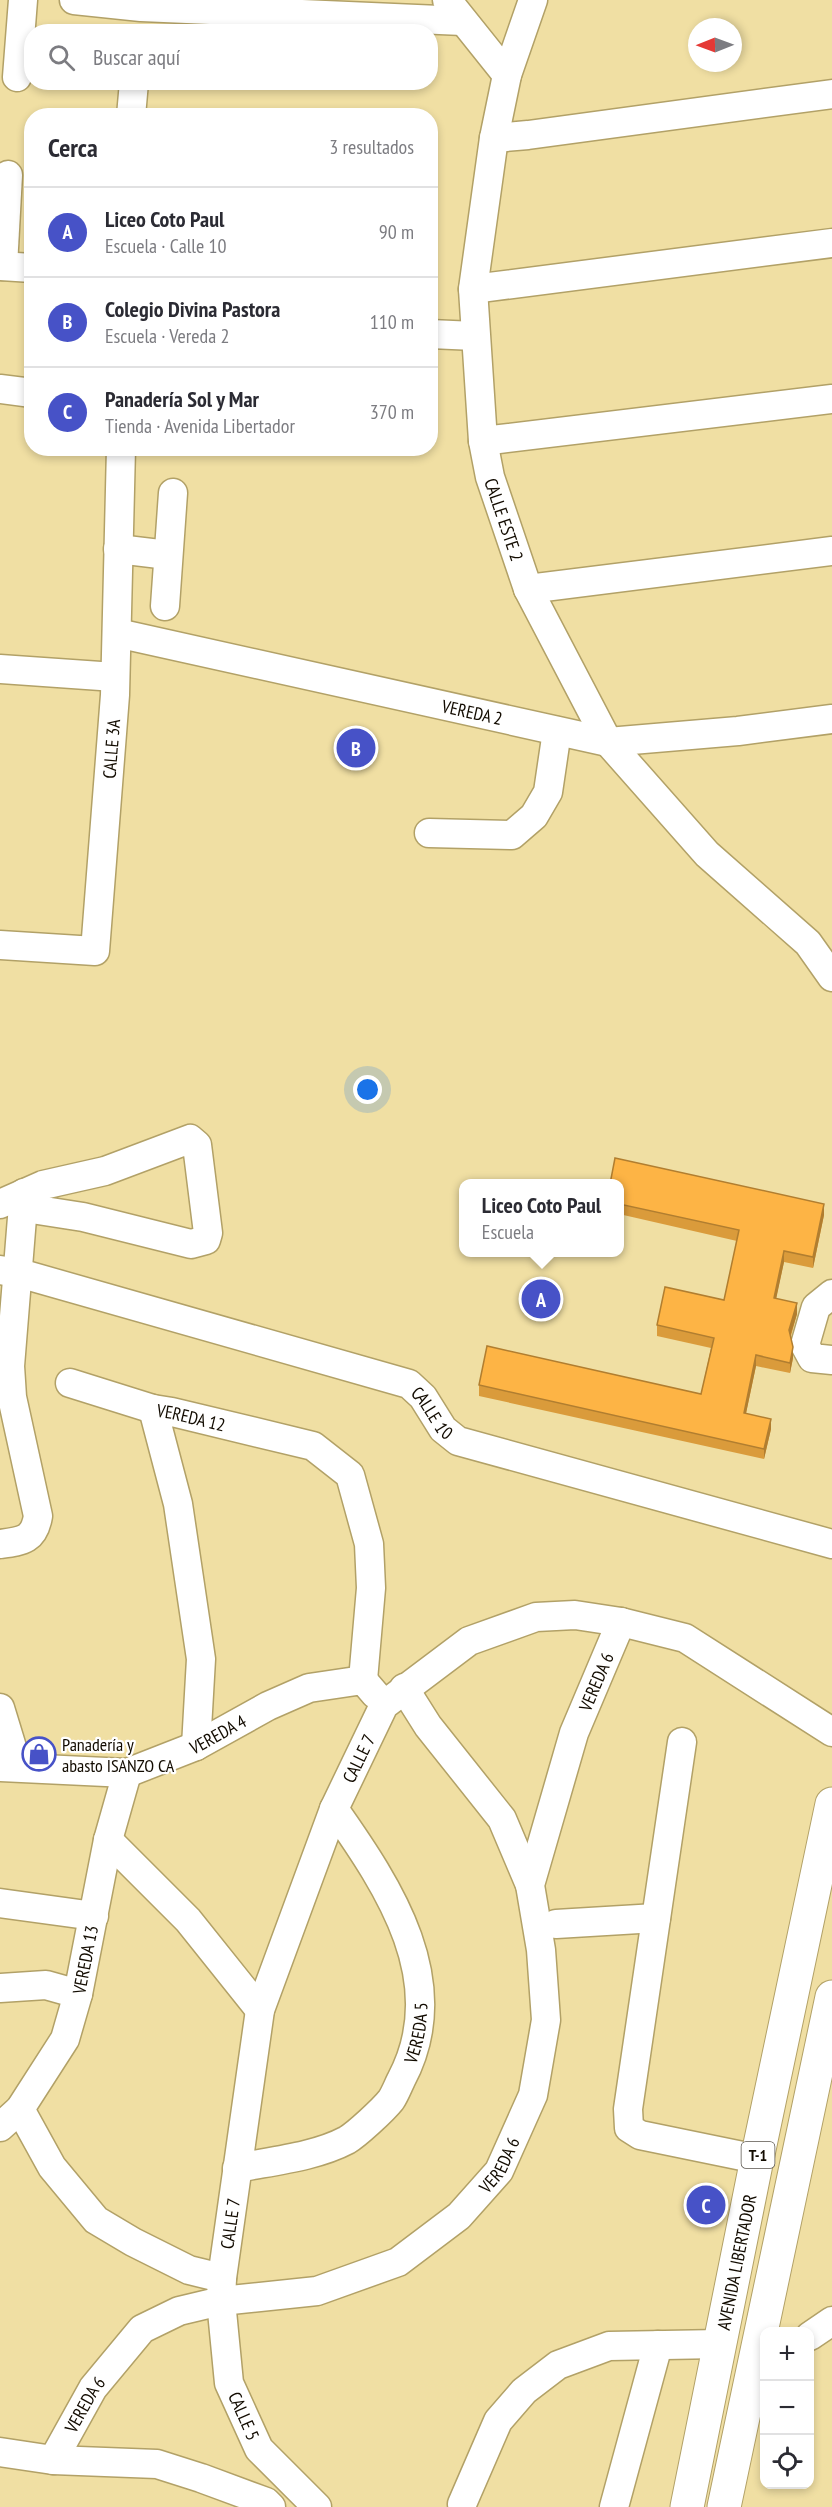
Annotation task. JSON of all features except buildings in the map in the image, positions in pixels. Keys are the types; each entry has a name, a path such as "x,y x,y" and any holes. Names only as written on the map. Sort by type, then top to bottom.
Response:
{"main road":[{"name":"AVENIDA LIBERTADOR","path":"687,2507 832,1804"},
{"name":"AVENIDA LIBERTADOR","path":"724,2507 758,2369 832,1997"}],"street":[{"path":"17,77 23,0"},
{"path":"74,0 139,13 249,7 455,10 507,75"},
{"name":"CALLE ESTE 2","path":"533,0 507,75 494,138 472,289 483,441 490,477 528,589 608,742 707,854 820,945 832,977"},
{"path":"132,108 133,90"},
{"path":"494,138 832,94"},
{"path":"8,176 2,266 24,267"},
{"path":"472,289 832,243"},
{"path":"438,334 476,336"},
{"path":"0,389 24,392"},
{"path":"483,441 832,399"},
{"name":"CALLE 3A","path":"0,945 95,951 115,677 121,456"},
{"path":"165,606 173,493"},
{"path":"118,549 168,555"},
{"path":"528,589 832,551"},
{"name":"VEREDA 2","path":"117,633 608,742 738,731 832,719"},
{"path":"0,669 115,677"},
{"path":"429,833 512,835 534,816 548,792 557,731"},
{"path":"190,1139 196,1145 208,1233 206,1240 191,1244 16,1201 43,1185 105,1171 190,1139"},
{"path":"0,1544 32,1535 38,1516 12,1397 9,1272 16,1201"},
{"name":"CALLE 10","path":"9,1272 410,1384 423,1397 442,1429 458,1441 832,1544"},
{"path":"832,1294 816,1307 805,1345 812,1358 832,1360"},
{"path":"70,1383 153,1409"},
{"name":"VEREDA 12","path":"196,1746 201,1659 178,1504 153,1409 313,1446 350,1475 369,1544 371,1588 363,1680"},
{"name":"CALLE 7","path":"221,2290 260,2010 334,1809 394,1696 469,1641 536,1617 575,1615 621,1622 685,1638 832,1732"},
{"name":"VEREDA 6","path":"53,2460 93,2388 142,2329 221,2290 317,2291 398,2262 459,2216 499,2171 533,2095 546,2020 541,1950 530,1885 574,1733 621,1622"},
{"path":"363,1680 394,1696 428,1726 502,1819 530,1885"},
{"name":"VEREDA 4","path":"9,1767 127,1773 196,1746 268,1706 309,1688 363,1680"},
{"path":"0,1708 9,1767"},
{"path":"682,1742 628,2109 630,2128 640,2135 757,2159"},
{"name":"VEREDA 13","path":"10,2118 65,2039 78,1994 108,1840 127,1773"},
{"name":"VEREDA 5","path":"237,2168 300,2157 348,2139 390,2101 413,2058 421,2005 418,1970 407,1933 376,1868 334,1809"},
{"path":"108,1840 188,1920 260,2010"},
{"path":"0,1903 94,1916"},
{"path":"556,1924 656,1918"},
{"path":"0,1988 46,1985 78,1994"},
{"path":"10,2118 96,2220 133,2242 189,2270 221,2290"},
{"name":"CALLE 5","path":"221,2290 229,2384 258,2449 317,2507"},
{"path":"814,2333 832,2321"},
{"path":"462,2504 498,2421 524,2391 558,2366 609,2346 720,2344"},
{"path":"615,2507 658,2345"},
{"path":"0,2452 53,2460 157,2464 266,2502 271,2507"}],"place":[{"name":"Colegio Divina Pastora","path":"356,748"},
{"name":"Liceo Coto Paul","path":"541,1299"},
{"name":"Panadería y abasto ISANZO CA","path":"39,1754"},
{"name":"Panadería Sol y Mar","path":"706,2205"}]}
